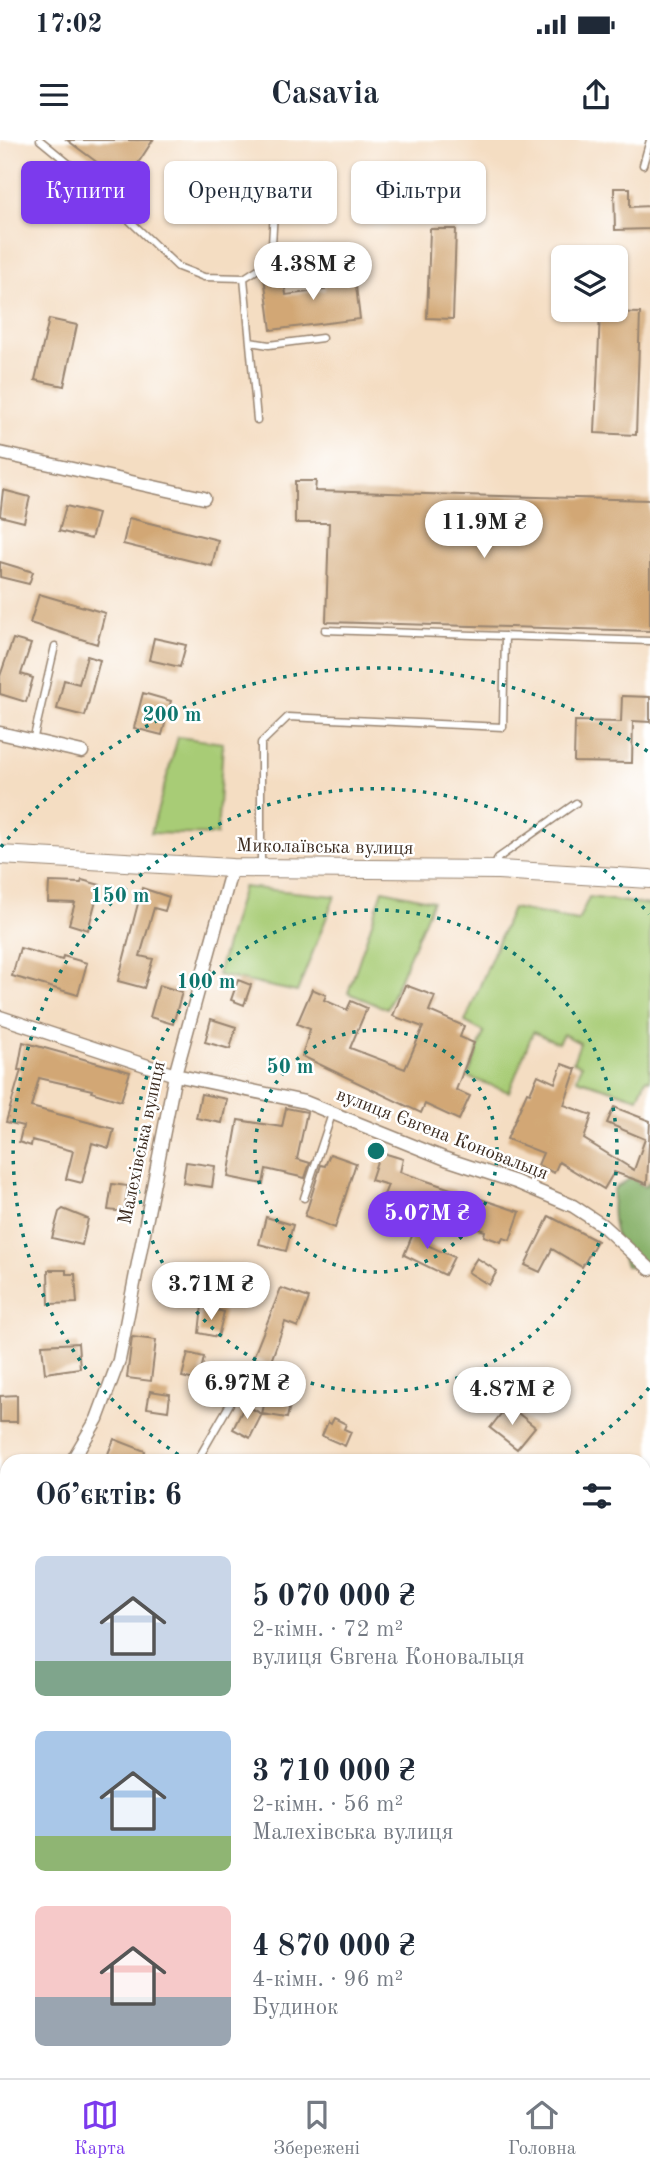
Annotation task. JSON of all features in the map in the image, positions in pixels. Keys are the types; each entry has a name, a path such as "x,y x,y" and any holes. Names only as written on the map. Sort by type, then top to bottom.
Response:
{"main road":[{"name":"Миколаївська вулиця","path":"0,855 232,868 493,870 650,878"}],"street":[{"path":"0,453 204,498"},
{"path":"0,733 82,752"},
{"name":"Малехівська вулиця","path":"76,1454 97,1419 119,1360 175,1075 232,868"},
{"name":"вулиця Євгена Коновальця","path":"0,1017 175,1075 306,1102 573,1206 602,1226 650,1269"}],"lane":[{"path":"40,140 79,172 178,267 204,276 244,278 271,261 273,224"},
{"path":"643,165 650,140"},
{"path":"244,278 257,420"},
{"path":"250,342 269,345 322,338"},
{"path":"325,630 650,641"},
{"path":"261,869 261,743 288,717 503,727 505,636"},
{"path":"33,741 55,646"},
{"path":"493,870 498,858 576,803"},
{"path":"304,1198 332,1114"},
{"path":"201,1454 247,1374"}],"green space":[{"path":"178,737 223,743 217,835 151,833"},
{"path":"243,887 335,896 297,992 217,975"},
{"path":"383,890 433,901 387,1009 348,993"},
{"path":"589,897 650,905 650,1080 646,1079 638,1098 577,1079 581,1065 573,1062 580,1043 563,1034 558,1043 533,1032 509,1092 468,1077 484,1032 465,1022 512,908 578,921"},
{"path":"631,1178 645,1187 650,1181 650,1267 626,1266 614,1228 614,1189"}],"building":[{"path":"67,140 153,140 139,161 95,161"},
{"path":"614,188 630,188 630,207 650,206 650,229 615,230"},
{"path":"430,229 456,229 453,319 427,318"},
{"path":"354,270 360,319 271,330 264,276 283,274 286,295 325,290 323,273"},
{"path":"628,313 640,313 636,435 595,433 600,322 628,322"},
{"path":"49,319 77,325 64,386 35,380"},
{"path":"295,481 316,481 315,491 650,500 650,631 326,622 329,523 295,523"},
{"path":"3,490 30,497 24,522 0,516"},
{"path":"66,506 98,514 91,539 59,531"},
{"path":"129,518 218,540 212,566 123,544"},
{"path":"0,562 33,572 29,584 0,577"},
{"path":"39,594 105,613 97,644 30,623"},
{"path":"154,638 186,645 180,667 149,660"},
{"path":"13,639 31,644 21,674 33,678 26,702 0,694 0,676"},
{"path":"87,656 100,660 85,716 57,709 64,680 79,684"},
{"path":"143,693 171,701 162,735 134,728"},
{"path":"622,696 650,697 650,722 633,721 632,763 574,762 575,721 621,722"},
{"path":"82,880 100,885 88,930 69,924 75,903 48,902 49,882 81,883"},
{"path":"142,888 169,897 165,911 154,908 140,956 153,959 144,988 118,981"},
{"path":"20,948 62,960 63,956 87,963 78,995 12,976"},
{"path":"238,980 251,985 244,1005 231,1000"},
{"path":"159,985 182,992 173,1024 150,1017"},
{"path":"405,985 435,996 429,1011 464,1026 460,1037 474,1043 456,1090 470,1096 459,1120 425,1104 421,1113 302,1056 310,1029 297,1024 312,989 326,995 324,1000 347,1010 351,1001 367,1008 350,1048 405,1069 423,1027 393,1016"},
{"path":"211,1019 236,1027 230,1049 205,1042"},
{"path":"23,1042 130,1072 121,1101 91,1092 92,1090 39,1078 31,1107 114,1129 109,1148 92,1143 82,1183 66,1179 73,1151 32,1140 31,1146 19,1142 23,1126 6,1122 21,1070 18,1070"},
{"path":"562,1064 576,1069 564,1105 592,1115 584,1139 634,1170 645,1139 607,1123 614,1107 650,1121 647,1184 614,1172 604,1189 559,1162 554,1173 538,1165 543,1153 507,1139 527,1092 530,1093 538,1075 555,1083"},
{"path":"201,1094 227,1099 222,1123 196,1118"},
{"path":"286,1108 307,1112 297,1159 310,1163 305,1178 266,1169 263,1184 228,1177 238,1120 282,1127"},
{"path":"380,1152 403,1159 400,1172 520,1212 510,1240 503,1238 501,1242 484,1236 485,1231 439,1216 437,1219 422,1214 423,1210 399,1203 393,1219 377,1212 388,1185 371,1180"},
{"path":"330,1154 356,1163 335,1228 305,1216 321,1165 325,1166"},
{"path":"186,1162 215,1166 212,1187 183,1183"},
{"path":"112,1184 128,1186 124,1212 108,1210"},
{"path":"63,1209 88,1219 82,1245 52,1238 59,1212"},
{"path":"549,1216 597,1241 582,1267 552,1249 540,1272 525,1265"},
{"path":"266,1217 293,1225 286,1251 259,1244"},
{"path":"418,1222 432,1231 427,1245 454,1257 445,1275 404,1255"},
{"path":"477,1258 497,1271 489,1285 468,1272"},
{"path":"48,1270 66,1270 66,1274 75,1274 77,1303 49,1304"},
{"path":"281,1288 309,1298 298,1327 285,1322 270,1364 253,1358"},
{"path":"202,1306 224,1312 218,1337 199,1333"},
{"path":"132,1337 156,1340 151,1381 127,1378"},
{"path":"78,1343 80,1368 45,1373 42,1345"},
{"path":"188,1353 204,1357 199,1381 182,1377"},
{"path":"150,1391 170,1394 168,1411 147,1408"},
{"path":"17,1395 17,1422 0,1422 0,1396"},
{"path":"266,1396 291,1401 287,1418 262,1414"},
{"path":"245,1405 262,1414 250,1438 233,1429"},
{"path":"508,1405 535,1427 517,1449 490,1428"},
{"path":"334,1418 346,1424 344,1429 351,1432 345,1446 322,1436 328,1422 331,1424"},
{"path":"114,1439 145,1451 144,1454 108,1454"}]}
